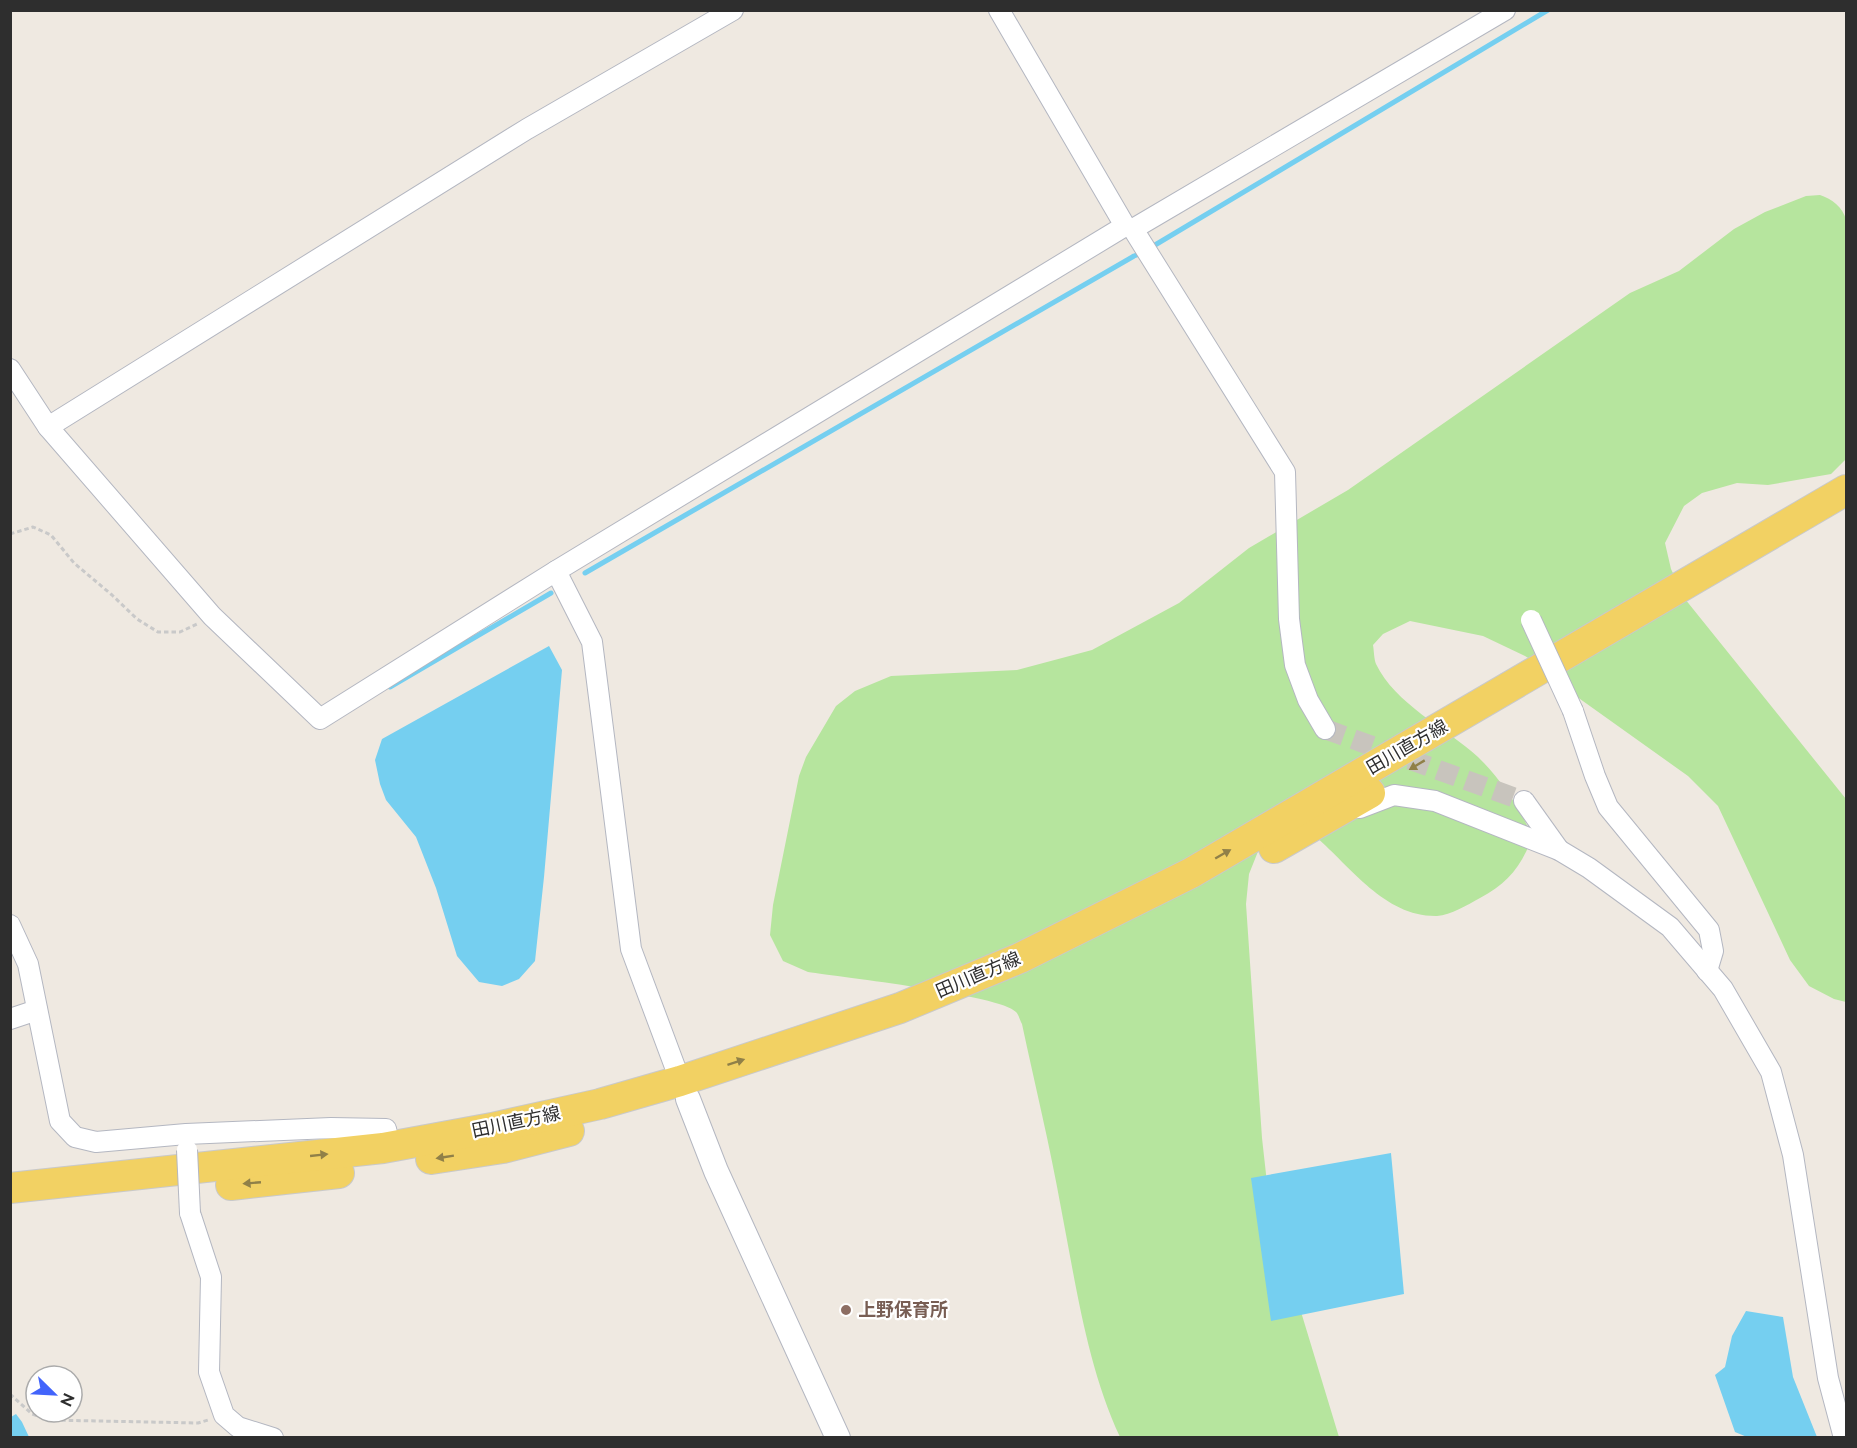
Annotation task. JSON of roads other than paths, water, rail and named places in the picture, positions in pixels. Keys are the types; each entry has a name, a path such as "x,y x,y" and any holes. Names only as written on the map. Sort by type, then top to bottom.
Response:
{"main road":[{"name":"田川直方線","path":"684,1090 900,1008 1020,958 1191,873 1846,490"},
{"name":"田川直方線","path":"10,1207 287,1180 497,1138 684,1090 931,1017 1199,890 1316,824 1712,588 1846,511"},
{"name":"田川直方線","path":"10,1188 390,1147 497,1138"}],"street":[{"path":"48,427 527,129 733,10"},
{"path":"999,10 1129,227 1285,472 1289,619 1295,665 1308,700 1325,729"},
{"path":"10,369 48,427 212,616 320,719 556,571 1129,227 1505,10"},
{"path":"556,571 592,642 631,949 716,1171 838,1437"},
{"path":"1531,620 1574,711 1608,807 1709,930 1713,951 1707,971"},
{"path":"1316,824 1394,795 1435,801 1559,850 1589,868 1670,927 1723,989 1771,1072 1793,1155 1828,1378 1844,1437"},
{"path":"1524,801 1559,850"},
{"path":"10,925 28,964 60,1121 75,1137 96,1142 186,1142 331,1128 386,1129 390,1147"},
{"path":"10,1019 37,1010"},
{"path":"186,1142 190,1213 211,1277 209,1372 224,1415 238,1427 273,1437"}],"water":[{"path":"549,646 562,670 535,961 519,979 502,986 479,982 457,956 436,888 416,837 386,800 375,760 382,739"},
{"path":"1391,1153 1404,1294 1271,1321 1251,1178"},
{"path":"1746,1311 1783,1317 1793,1377 1817,1437 1747,1437 1735,1432 1715,1375 1725,1367 1732,1336"},
{"path":"16,1414 29,1437 11,1437 11,1417"}],"waterway":[{"path":"1150,248 1548,10"},
{"path":"585,573 1142,253"},
{"path":"390,687 551,593"}],"tunnel":[{"path":"1325,729 1524,801"}],"place":[{"name":"上野保育所","path":"846,1310"}]}
